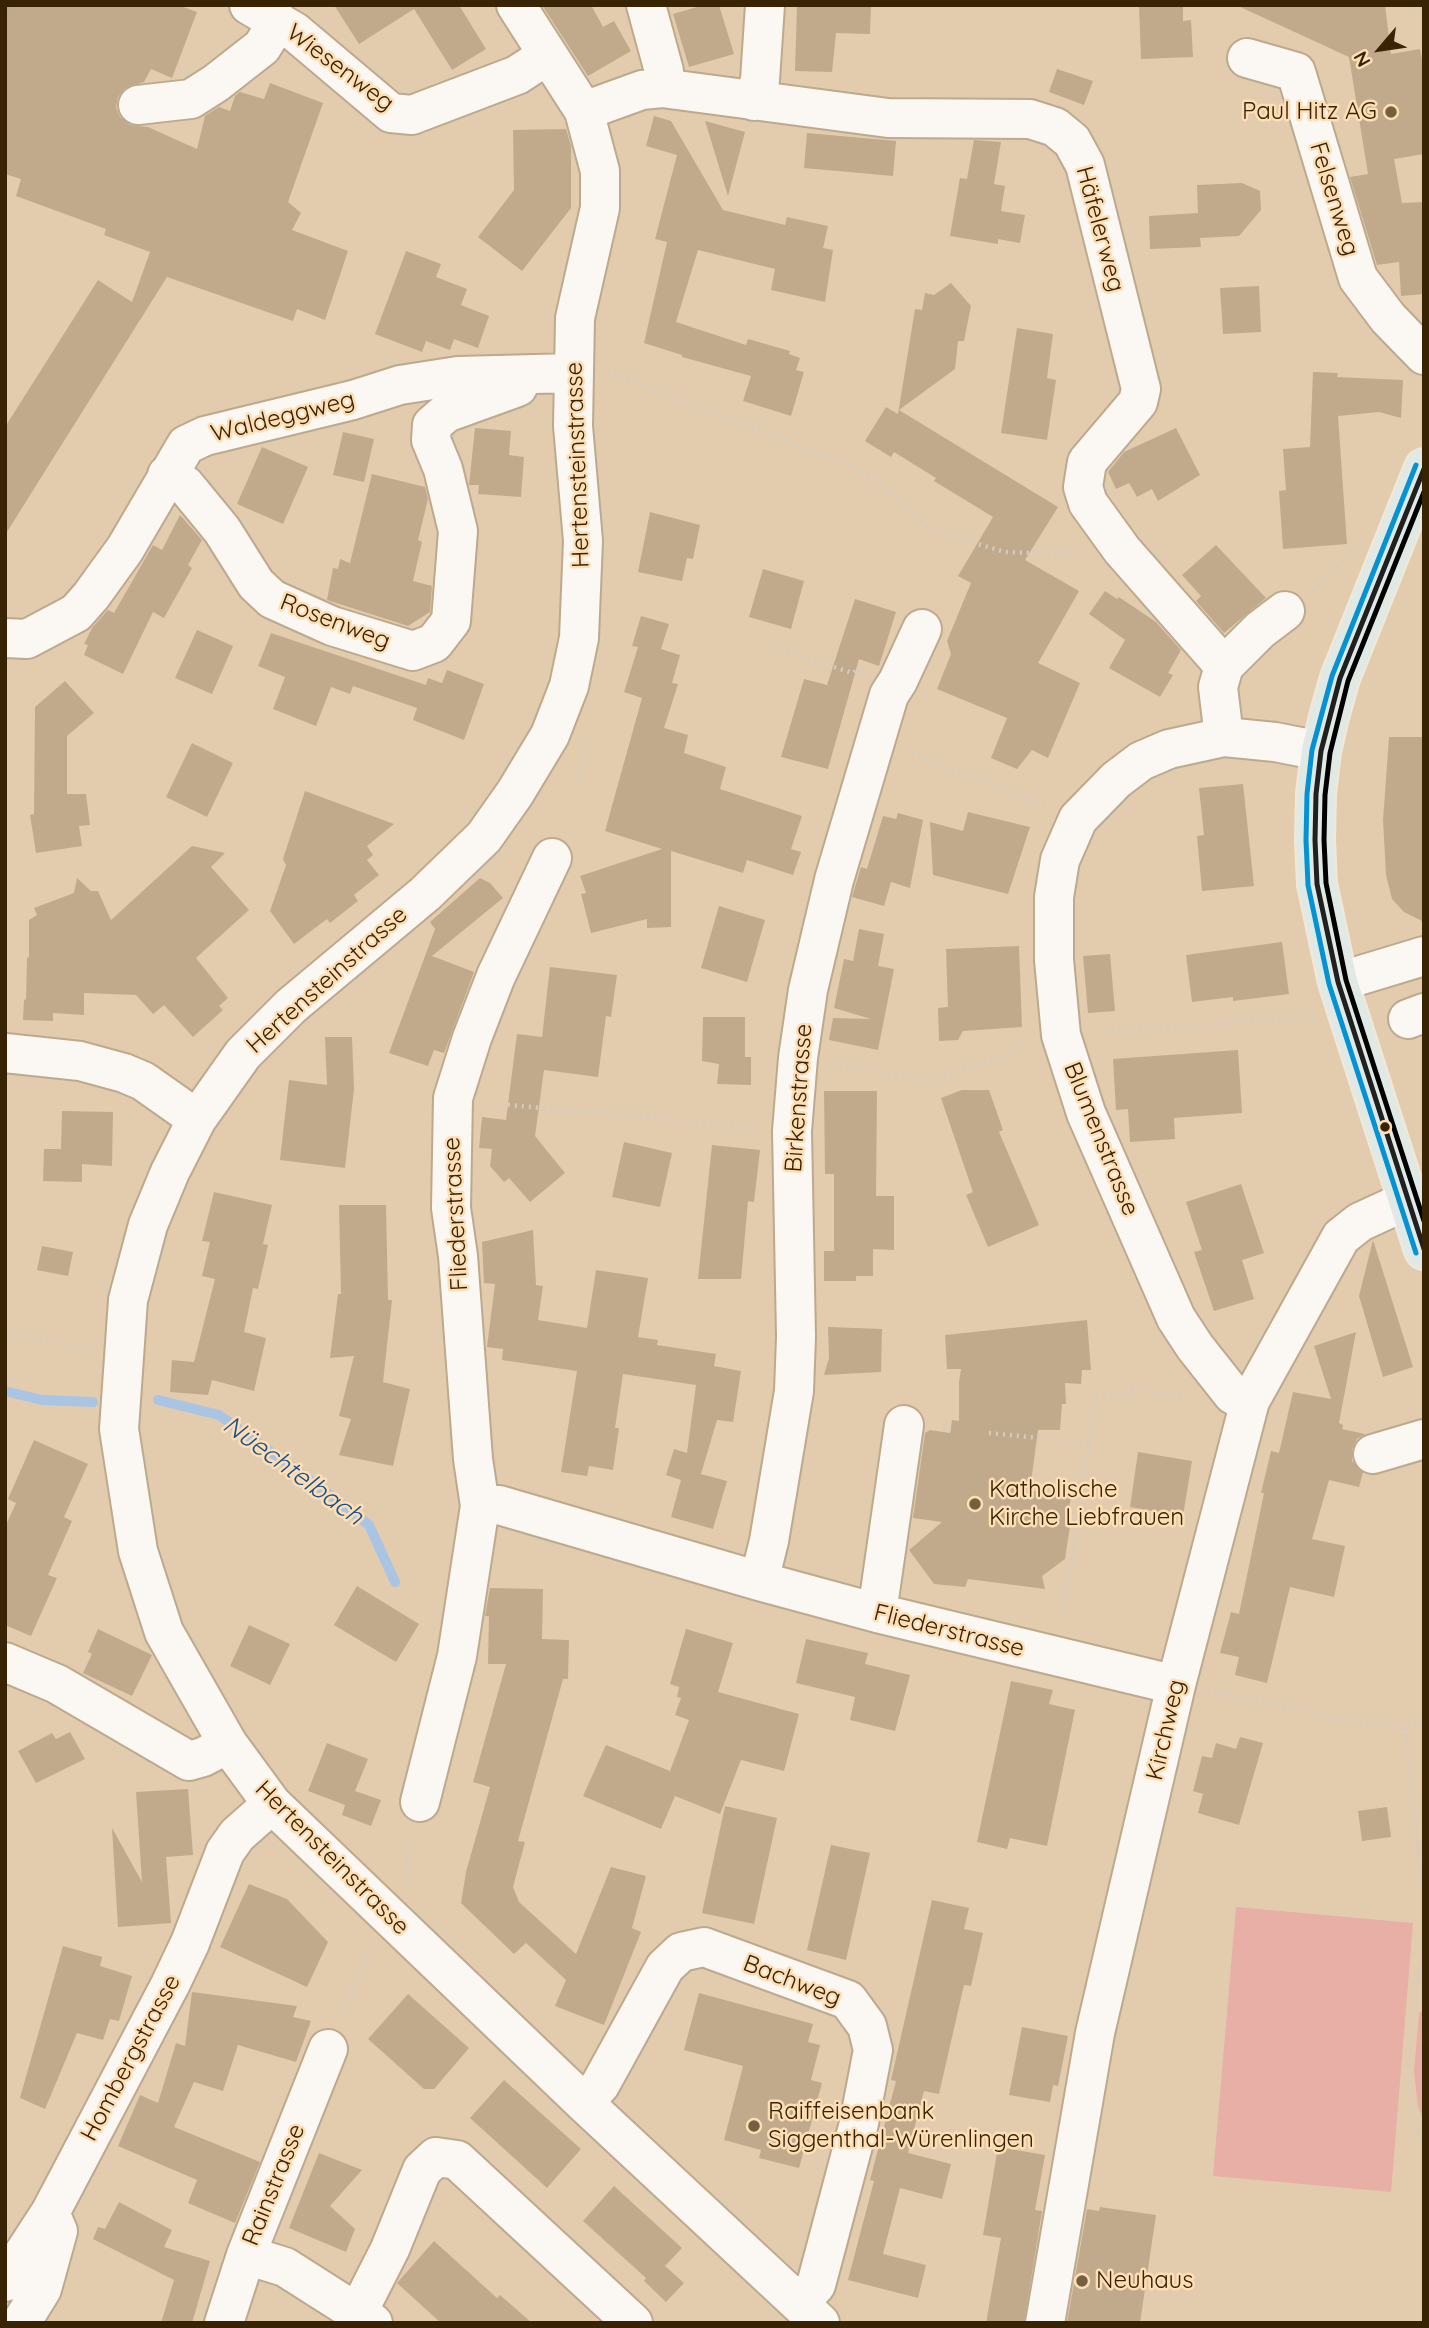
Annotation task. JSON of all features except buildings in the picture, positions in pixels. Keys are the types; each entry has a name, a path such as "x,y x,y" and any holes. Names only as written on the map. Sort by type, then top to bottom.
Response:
{"main road":[{"path":"1424,468 1340,678 1321,751 1316,794 1317,884 1338,982 1424,1250"}],"street":[{"name":"Hertensteinstrasse","path":"516,5 584,111 600,171 600,208 575,318 573,426 583,541 579,638 569,686 550,735 515,793 484,837 425,894 291,1006 243,1054 197,1119 170,1172 148,1225 128,1300 119,1429 138,1551 164,1632 228,1744 272,1804 584,2103 810,2313"},
{"path":"646,5 664,71 662,88"},
{"path":"754,102 760,80 765,5"},
{"name":"Wiesenweg","path":"264,13 295,32 391,113 412,115 517,75 548,55"},
{"path":"138,105 191,99 216,83 261,47 264,13"},
{"name":"Felsenweg","path":"1247,58 1296,72 1358,278 1388,318 1424,355"},
{"name":"Häfelerweg","path":"584,111 642,90 662,88 888,118 1030,119 1055,127 1072,141 1085,165 1141,389 1138,402 1087,462 1083,486 1088,503 1122,550 1224,666"},
{"name":"Waldeggweg","path":"5,638 27,639 76,612 92,597 125,549 186,446 205,436 400,385 458,376 574,373"},
{"name":"Rosenweg","path":"167,475 185,485 222,530 256,584 272,599 332,626 413,651 434,643 451,621 458,531 443,469 431,440 432,425 446,413 518,387 519,375"},
{"path":"1224,737 1218,687 1224,666 1285,611"},
{"name":"Birkenstrasse","path":"759,1581 769,1541 794,1391 796,1336 792,1131 808,990 823,923 889,695 922,629"},
{"name":"Blumenstrasse","path":"1250,1401 1233,1395 1176,1318 1086,1113 1061,1035 1054,960 1054,897 1060,860 1077,819 1116,780 1141,761 1169,749 1224,737 1275,742 1321,751"},
{"name":"Fliederstrasse","path":"421,1801 457,1656 480,1506 473,1459 451,1208 453,1098 496,976 552,858"},
{"path":"1338,982 1424,956"},
{"path":"5,1054 80,1061 124,1073 143,1081 197,1119"},
{"name":"Kirchweg","path":"1045,2323 1095,2033 1176,1685 1250,1401 1341,1237 1360,1222 1408,1200"},
{"path":"877,1613 904,1425"},
{"path":"1373,1454 1424,1439"},
{"name":"Fliederstrasse","path":"480,1506 499,1505 877,1613 1054,1658 1176,1685"},
{"path":"5,1662 57,1684 189,1761 228,1744"},
{"name":"Hombergstrasse","path":"5,2282 50,2213 170,1985 190,1943 225,1852 237,1835 272,1804"},
{"name":"Bachweg","path":"584,2103 600,2085 665,1967 681,1952 704,1947 848,2000 867,2026 873,2050 859,2123 810,2313"},
{"name":"Rainstrasse","path":"224,2323 246,2255 328,2049"},
{"path":"246,2255 285,2267 365,2317 422,2170 436,2157 457,2160 632,2323"},
{"path":"21,2323 44,2306 58,2231 50,2213"}],"path":[{"path":"574,373 610,370 847,465 871,477 925,524 960,539 1005,552 1091,555"},
{"path":"1285,611 1345,561 1361,533 1393,544"},
{"path":"772,638 787,652 853,673 857,670 865,676 877,678 884,675 898,681"},
{"path":"900,749 1034,801"},
{"path":"453,1098 792,1131"},
{"path":"5,1332 124,1354"},
{"path":"1054,1658 1072,1560 1096,1393 1130,1397 1132,1389 1154,1391"},
{"path":"989,1433 1089,1443"},
{"path":"1176,1685 1347,1720 1405,1728 1424,1723"},
{"path":"1405,1728 1424,1908"},
{"path":"407,1894 407,1856 421,1801"},
{"path":"1424,1926 1407,2079 1414,2126 1424,2145"},
{"path":"328,2049 365,1959 376,1940"}],"shaded area":[{"path":"1236,1907 1413,1923 1391,2192 1213,2176"},
{"path":"1424,2010 1424,2122 1418,2106 1414,2072 1419,2013"}],"waterway":[{"name":"Nüechtelbach","path":"5,1391 42,1400 93,1402"},
{"name":"Nüechtelbach","path":"158,1400 219,1415 369,1525 395,1582"}],"transit line":[{"path":"1416,465 1332,676 1312,750 1306,840 1308,885 1329,984 1416,1253"},
{"path":"1424,469 1340,678 1321,751 1315,840 1317,884 1338,982 1424,1249"},
{"path":"1424,492 1348,681 1330,753 1324,840 1326,883 1346,980 1424,1221"}],"place":[{"name":"Paul Hitz AG","path":"1391,112"},
{"name":"Katholische Kirche Liebfrauen","path":"975,1504"},
{"name":"Raiffeisenbank Siggenthal-Würenlingen","path":"754,2126"},
{"name":"Neuhaus","path":"1082,2281"}]}
